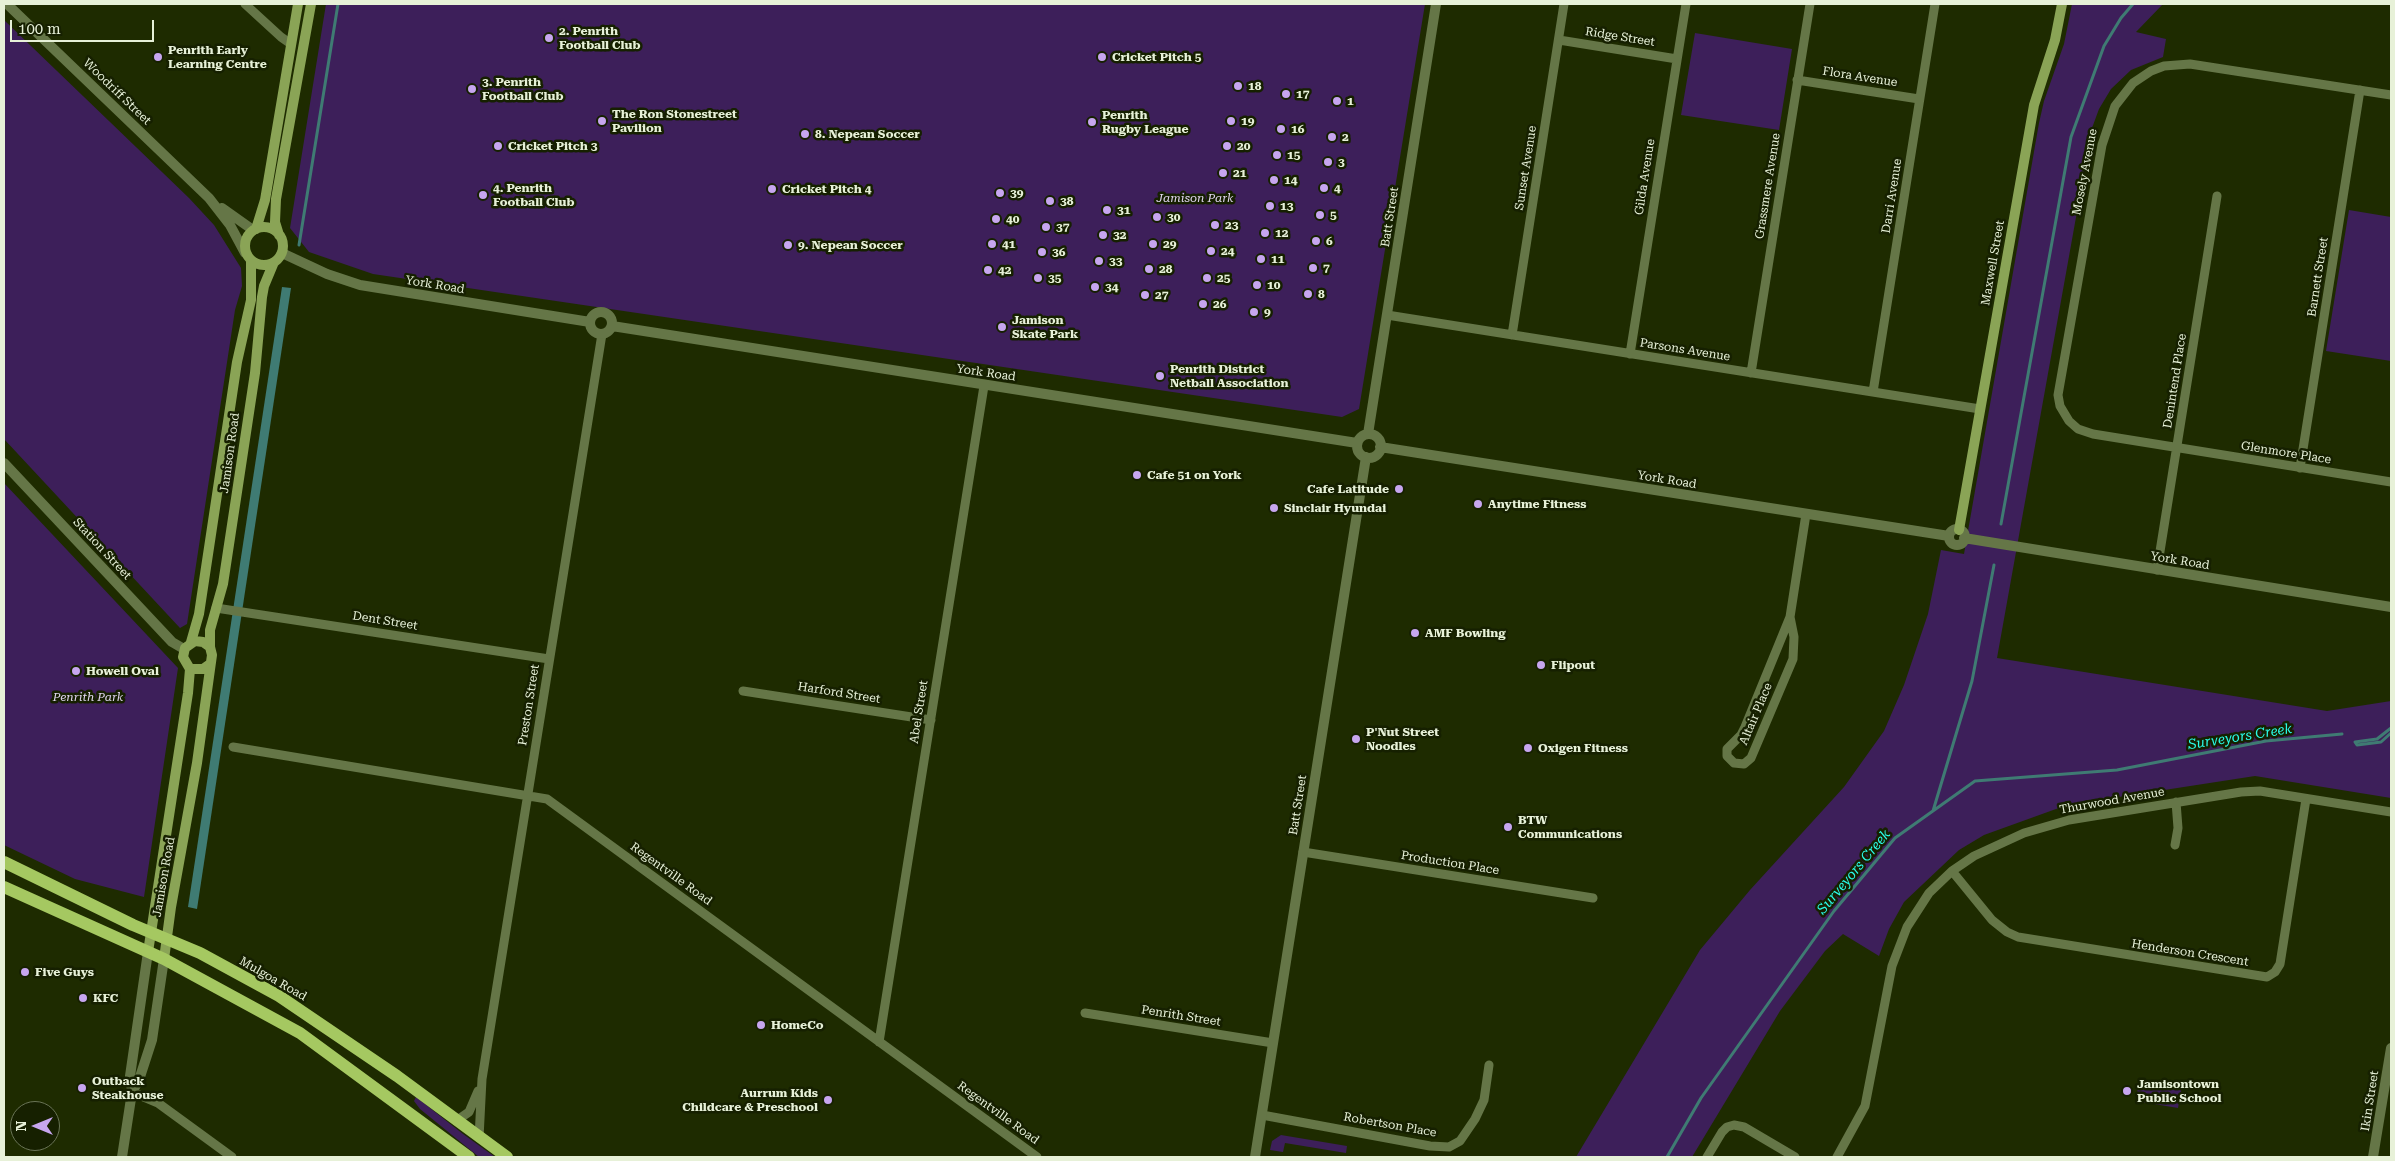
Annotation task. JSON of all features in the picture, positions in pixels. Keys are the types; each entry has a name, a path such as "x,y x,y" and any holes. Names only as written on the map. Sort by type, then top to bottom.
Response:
{"main road":[{"path":"298,4 265,200 254,230 246,239 248,256 260,265 274,262 282,253 283,246 275,222 276,199 312,4"},
{"name":"Maxwell Street","path":"1962,534 1980,408 2034,105 2055,40 2062,4"},
{"path":"254,230 269,228 279,235"},
{"name":"Jamison Road","path":"188,646 199,614 237,362 251,300 248,256"},
{"name":"Jamison Road","path":"210,647 210,630 223,584 255,373 262,297 264,286 274,262"},
{"path":"203,642 210,647 212,655 210,664 203,669 190,669 184,662 188,646 203,642"},
{"name":"Jamison Road","path":"164,959 197,764 210,664"},
{"name":"Jamison Road","path":"148,952 188,693 190,669"},
{"name":"Mulgoa Road","path":"4,862 150,932 200,953 279,996 397,1076 507,1157"},
{"path":"4,887 164,959 300,1033 469,1157"}],"street":[{"name":"Woodriff Street","path":"7,4 209,198 230,225 248,256"},
{"path":"245,4 281,38 291,44"},
{"name":"Batt Street","path":"1368,434 1436,4"},
{"name":"Sunset Avenue","path":"1512,335 1564,4"},
{"name":"Gilda Avenue","path":"1630,354 1686,4"},
{"name":"Grassmere Avenue","path":"1751,373 1810,4"},
{"name":"Darri Avenue","path":"1873,392 1935,4"},
{"name":"Ridge Street","path":"1558,40 1677,59"},
{"name":"Mosely Avenue","path":"2177,448 2082,431 2065,417 2058,400 2058,389 2102,145 2115,106 2126,90 2140,78 2156,69 2178,64 2391,95"},
{"name":"Flora Avenue","path":"1798,80 1920,99"},
{"name":"Barnett Street","path":"2300,468 2360,90"},
{"name":"Denintend Place","path":"2158,570 2217,196"},
{"name":"Woodriff Street","path":"209,198 254,230"},
{"name":"York Road","path":"282,253 327,274 360,285 590,322 593,316 601,313 610,317 612,326 984,386 1357,443"},
{"name":"Parsons Avenue","path":"1387,315 1980,408"},
{"path":"590,322 594,332 602,334 608,332 612,326"},
{"name":"Preston Street","path":"479,1138 482,1079 602,334"},
{"name":"Abel Street","path":"879,1042 984,386"},
{"path":"1368,434 1378,438 1380,447 1377,454 1366,457 1360,454 1357,443 1361,436 1368,434"},
{"name":"York Road","path":"1380,447 1949,536 1952,530 1962,534 2158,570 2391,607"},
{"name":"Glenmore Place","path":"2177,448 2391,482"},
{"name":"Batt Street","path":"1255,1157 1366,457"},
{"name":"Station Street","path":"4,463 172,642 188,646"},
{"name":"Altair Place","path":"1790,617 1794,637 1793,659 1751,758 1744,764 1734,763 1727,756 1727,749 1741,735 1745,727 1790,617 1806,514"},
{"name":"Dent Street","path":"216,608 549,658"},
{"name":"Harford Street","path":"743,690 930,720"},
{"name":"Regentville Road","path":"233,747 540,796 552,802 1037,1157"},
{"name":"Thurwood Avenue","path":"1837,1157 1865,1106 1890,977 1898,948 1917,908 1952,871 1982,852 2024,833 2095,814 2248,791 2391,812"},
{"name":"Henderson Crescent","path":"1952,871 1992,920 2007,932 2018,937 2267,977 2275,972 2280,964 2306,799"},
{"path":"2175,845 2178,828 2176,802"},
{"name":"Production Place","path":"1303,852 1592,898"},
{"name":"Jamison Road","path":"122,1157 132,1092 130,1076 148,952"},
{"name":"Jamison Road","path":"132,1092 139,1080 152,1040 164,959"},
{"name":"Penrith Street","path":"1085,1013 1273,1042"},
{"name":"Ikin Street","path":"2374,1157 2388,1086 2391,1048"},
{"name":"Robertson Place","path":"1262,1115 1430,1146 1449,1147 1460,1141 1475,1119 1484,1100 1489,1065"},
{"name":"Preston Street","path":"456,1121 472,1109 482,1079"},
{"path":"132,1092 158,1103 232,1157"},
{"path":"1706,1157 1722,1132 1729,1126 1736,1125 1744,1127 1794,1157"}],"green space":[{"name":"Jamison Park","path":"326,4 1425,4 1359,409 1342,417 373,274 309,252 290,228"},
{"path":"2072,4 2163,4 2136,32 2166,39 2163,57 2131,70 2111,89 2099,109 2092,128 1997,658 2327,711 2391,701 2391,798 2255,776 2093,801 2056,809 1984,835 1959,850 1904,902 1889,929 1879,956 1843,934 1825,951 1780,1011 1692,1157 1576,1157 1700,950 1750,890 1844,787 1884,731 1904,685 1928,614 1941,550 1964,554 2039,123 2044,101 2064,44"},
{"path":"4,20 189,198 214,225 241,268 242,286 235,310 187,624 180,628 4,439"},
{"path":"1695,33 1792,49 1779,130 1681,115"},
{"path":"2349,210 2391,217 2391,361 2326,351"},
{"name":"Penrith Park","path":"4,483 178,668 144,897 75,879 4,845"},
{"path":"2139,1080 2182,1086 2178,1108 2136,1101"},
{"path":"416,1097 495,1157 479,1157 420,1109 414,1101"},
{"path":"1281,1135 1347,1146 1346,1153 1285,1143 1283,1152 1270,1150 1272,1141"}],"water":[{"path":"282,287 291,288 197,909 188,907"}],"waterway":[{"path":"299,245 338,4"},
{"path":"2001,524 2071,137 2104,46 2121,18 2133,4"},
{"path":"1933,811 1972,681 1994,565"},
{"path":"2391,728 2377,739 2355,742 2357,745 2381,742 2391,733"},
{"name":"Surveyors Creek","path":"1667,1157 1701,1098 1834,911 1895,838 1975,781 2117,770 2266,741 2342,734"}],"place":[{"name":"2. Penrith Football Club","path":"549,38"},
{"name":"Penrith Early Learning Centre","path":"158,57"},
{"name":"Cricket Pitch 5","path":"1102,57"},
{"name":"18","path":"1238,86"},
{"name":"3. Penrith Football Club","path":"472,89"},
{"name":"17","path":"1286,94"},
{"name":"1","path":"1337,101"},
{"name":"The Ron Stonestreet Pavilion","path":"602,121"},
{"name":"19","path":"1231,121"},
{"name":"Penrith Rugby League","path":"1092,122"},
{"name":"16","path":"1281,129"},
{"name":"8. Nepean Soccer","path":"805,134"},
{"name":"2","path":"1332,137"},
{"name":"Cricket Pitch 3","path":"498,146"},
{"name":"20","path":"1227,146"},
{"name":"15","path":"1277,155"},
{"name":"3","path":"1328,162"},
{"name":"21","path":"1223,173"},
{"name":"14","path":"1274,180"},
{"name":"4","path":"1324,188"},
{"name":"Cricket Pitch 4","path":"772,189"},
{"name":"39","path":"1000,193"},
{"name":"4. Penrith Football Club","path":"483,195"},
{"name":"38","path":"1050,201"},
{"name":"13","path":"1270,206"},
{"name":"31","path":"1107,210"},
{"name":"5","path":"1320,215"},
{"name":"30","path":"1157,217"},
{"name":"40","path":"996,219"},
{"name":"23","path":"1215,225"},
{"name":"37","path":"1046,227"},
{"name":"12","path":"1265,233"},
{"name":"32","path":"1103,235"},
{"name":"6","path":"1316,241"},
{"name":"41","path":"992,244"},
{"name":"29","path":"1153,244"},
{"name":"9. Nepean Soccer","path":"788,245"},
{"name":"24","path":"1211,251"},
{"name":"36","path":"1042,252"},
{"name":"11","path":"1261,259"},
{"name":"33","path":"1099,261"},
{"name":"7","path":"1313,268"},
{"name":"28","path":"1149,269"},
{"name":"42","path":"988,270"},
{"name":"35","path":"1038,278"},
{"name":"25","path":"1207,278"},
{"name":"10","path":"1257,285"},
{"name":"34","path":"1095,287"},
{"name":"8","path":"1308,294"},
{"name":"27","path":"1145,295"},
{"name":"26","path":"1203,304"},
{"name":"9","path":"1254,312"},
{"name":"Jamison Skate Park","path":"1002,327"},
{"name":"Penrith District Netball Association","path":"1160,376"},
{"name":"Cafe 51 on York","path":"1137,475"},
{"name":"Cafe Latitude","path":"1399,489"},
{"name":"Anytime Fitness","path":"1478,504"},
{"name":"Sinclair Hyundai","path":"1274,508"},
{"name":"AMF Bowling","path":"1415,633"},
{"name":"Flipout","path":"1541,665"},
{"name":"Howell Oval","path":"76,671"},
{"name":"P'Nut Street Noodles","path":"1356,739"},
{"name":"Oxigen Fitness","path":"1528,748"},
{"name":"BTW Communications","path":"1508,827"},
{"name":"Five Guys","path":"25,972"},
{"name":"KFC","path":"83,998"},
{"name":"HomeCo","path":"761,1025"},
{"name":"Outback Steakhouse","path":"82,1088"},
{"name":"Jamisontown Public School","path":"2127,1091"},
{"name":"Aurrum Kids Childcare & Preschool","path":"828,1100"}]}
